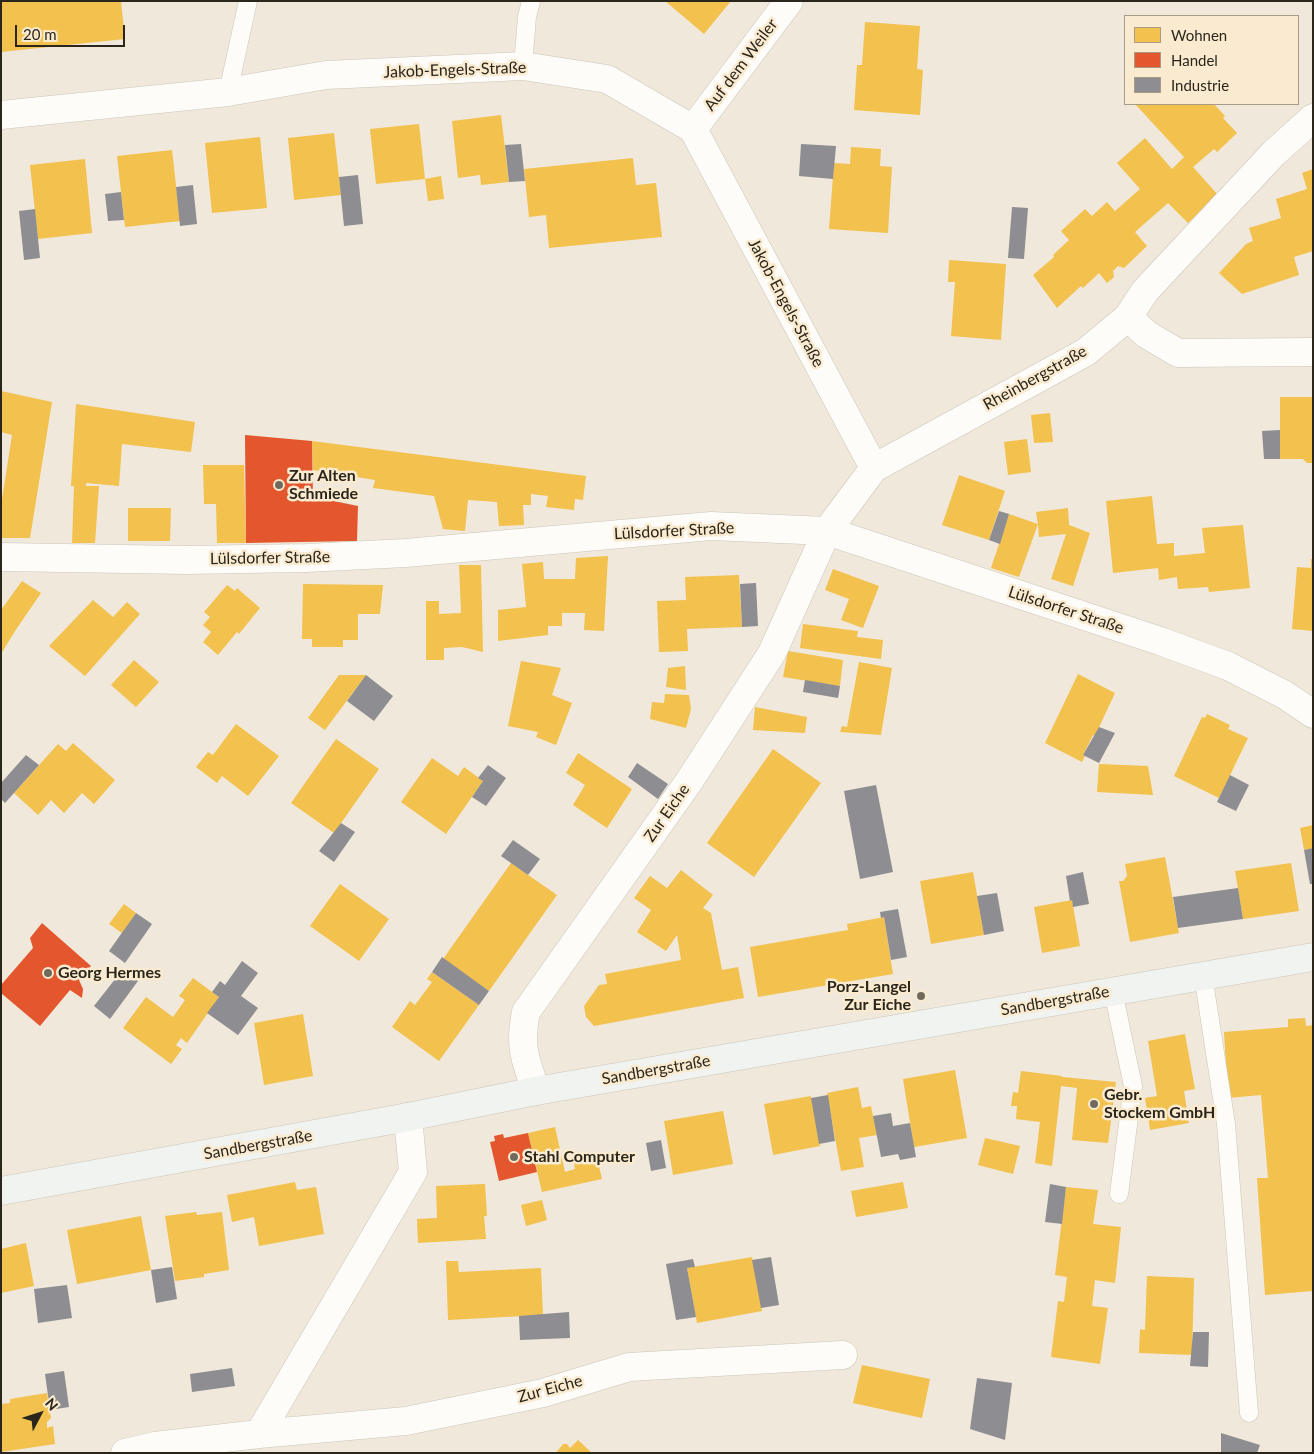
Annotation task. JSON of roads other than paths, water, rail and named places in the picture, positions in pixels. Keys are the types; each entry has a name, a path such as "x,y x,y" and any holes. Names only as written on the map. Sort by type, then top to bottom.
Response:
{"street":[{"name":"Auf dem Weiler","path":"693,130 788,1"},
{"name":"Jakob-Engels-Straße","path":"1,115 228,92 326,75 523,66 607,80 693,130 874,468"},
{"name":"Rheinbergstraße","path":"827,531 874,468 1086,352 1128,317 1159,276 1274,152 1313,118"},
{"path":"1128,317 1146,334 1178,353 1313,352"},
{"name":"Lülsdorfer Straße","path":"1,557 186,560 306,558 406,553 711,526 827,531 1160,641 1228,666 1285,695 1313,714"},
{"name":"Zur Eiche","path":"536,1091 523,1055 522,1032 526,1012 688,783 772,653 827,531"},
{"name":"Sandbergstraße","path":"1,1191 408,1118 536,1091 1313,957"},
{"path":"259,1434 413,1172 408,1118"},
{"name":"Zur Eiche","path":"125,1453 155,1446 259,1434 406,1421 543,1393 629,1367 843,1355"}],"lane":[{"path":"228,92 248,1"},
{"path":"523,66 527,17 531,1"},
{"path":"1203,975 1226,1124 1250,1413"},
{"path":"1112,991 1133,1086 1119,1194"}],"place":[{"name":"Zur Alten Schmiede","path":"279,485"},
{"name":"Georg Hermes","path":"48,973"},
{"name":"Porz-Langel Zur Eiche","path":"921,996"},
{"name":"Gebr. Stockem GmbH","path":"1094,1104"},
{"name":"Stahl Computer","path":"514,1157"}]}
